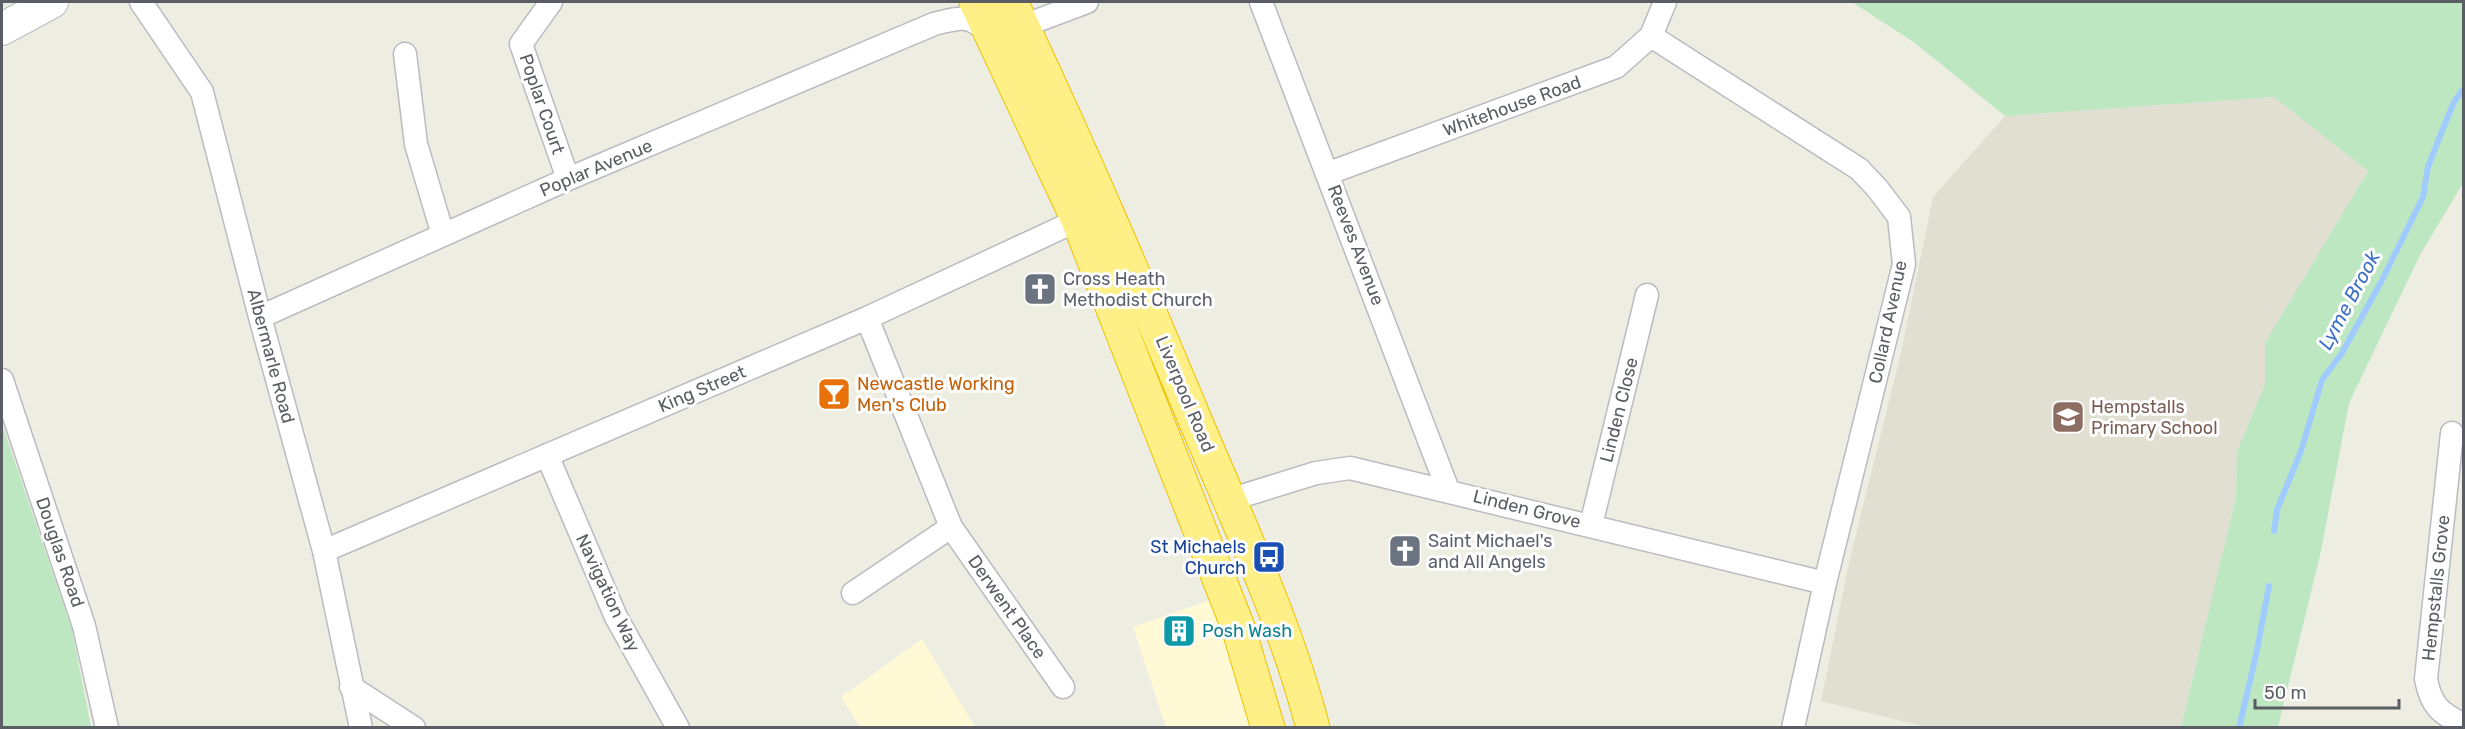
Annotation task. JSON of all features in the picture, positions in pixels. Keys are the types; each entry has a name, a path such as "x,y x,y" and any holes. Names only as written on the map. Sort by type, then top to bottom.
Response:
{"highway":[{"name":"Liverpool Road","path":"976,2 1078,220 1238,627 1268,728"},
{"name":"Liverpool Road","path":"1017,14 1105,204 1229,500 1287,645 1309,708 1313,728"}],"main road":[{"path":"2,29 52,2"}],"street":[{"name":"Albermarle Road","path":"141,2 202,92 324,551 361,728"},
{"name":"Poplar Court","path":"551,2 521,44 567,179"},
{"path":"1017,14 1087,2"},
{"name":"Reeves Avenue","path":"1262,2 1448,490"},
{"name":"Whitehouse Road","path":"1329,173 1616,67 1652,36 1665,2"},
{"name":"Poplar Avenue","path":"260,316 567,179 934,24 962,17 975,21 991,34"},
{"name":"Collard Avenue","path":"1652,36 1859,169 1877,188 1899,218 1904,264 1825,583 1793,728"},
{"path":"405,54 416,144 443,236"},
{"name":"King Street","path":"324,551 867,318 1078,220"},
{"name":"Linden Close","path":"1591,525 1647,295"},
{"name":"Derwent Place","path":"867,318 951,527 1063,687"},
{"name":"Douglas Road","path":"2,380 84,626 106,728"},
{"name":"Hempstalls Grove","path":"2452,433 2426,679 2430,698 2445,715 2463,725"},
{"name":"Navigation Way","path":"547,455 616,617 678,728"},
{"name":"Linden Grove","path":"1229,500 1317,473 1350,468 1825,583"},
{"path":"853,593 951,527"},
{"path":"351,687 414,728"}],"shaded area":[{"name":"Hempstalls Primary School","path":"2274,97 2368,171 2265,343 2265,384 2237,451 2236,497 2181,727 1926,727 1821,701 1849,563 1901,353 1933,197 2005,116"},
{"path":"1213,599 1225,634 1250,727 1166,727 1133,627"},
{"path":"922,639 975,727 860,727 841,697"}],"green space":[{"path":"1852,2 2463,2 2463,183 2420,255 2349,403 2321,551 2278,727 2181,727 2236,497 2237,451 2265,384 2265,343 2368,171 2274,97 2005,116 1915,43"},
{"path":"2,424 72,630 91,727 2,727"}],"waterway":[{"name":"Lyme Brook","path":"2274,531 2277,510 2301,451 2322,380 2342,353 2381,282 2423,197 2428,167 2454,102 2464,88"},
{"name":"Lyme Brook","path":"2239,728 2269,586"}],"place":[{"name":"Cross Heath Methodist Church","path":"1040,289"},
{"name":"Newcastle Working Men's Club","path":"834,394"},
{"name":"Hempstalls Primary School","path":"2068,417"},
{"name":"Saint Michael's and All Angels","path":"1405,551"},
{"name":"St Michaels Church","path":"1269,557"},
{"name":"Posh Wash","path":"1179,631"}]}
